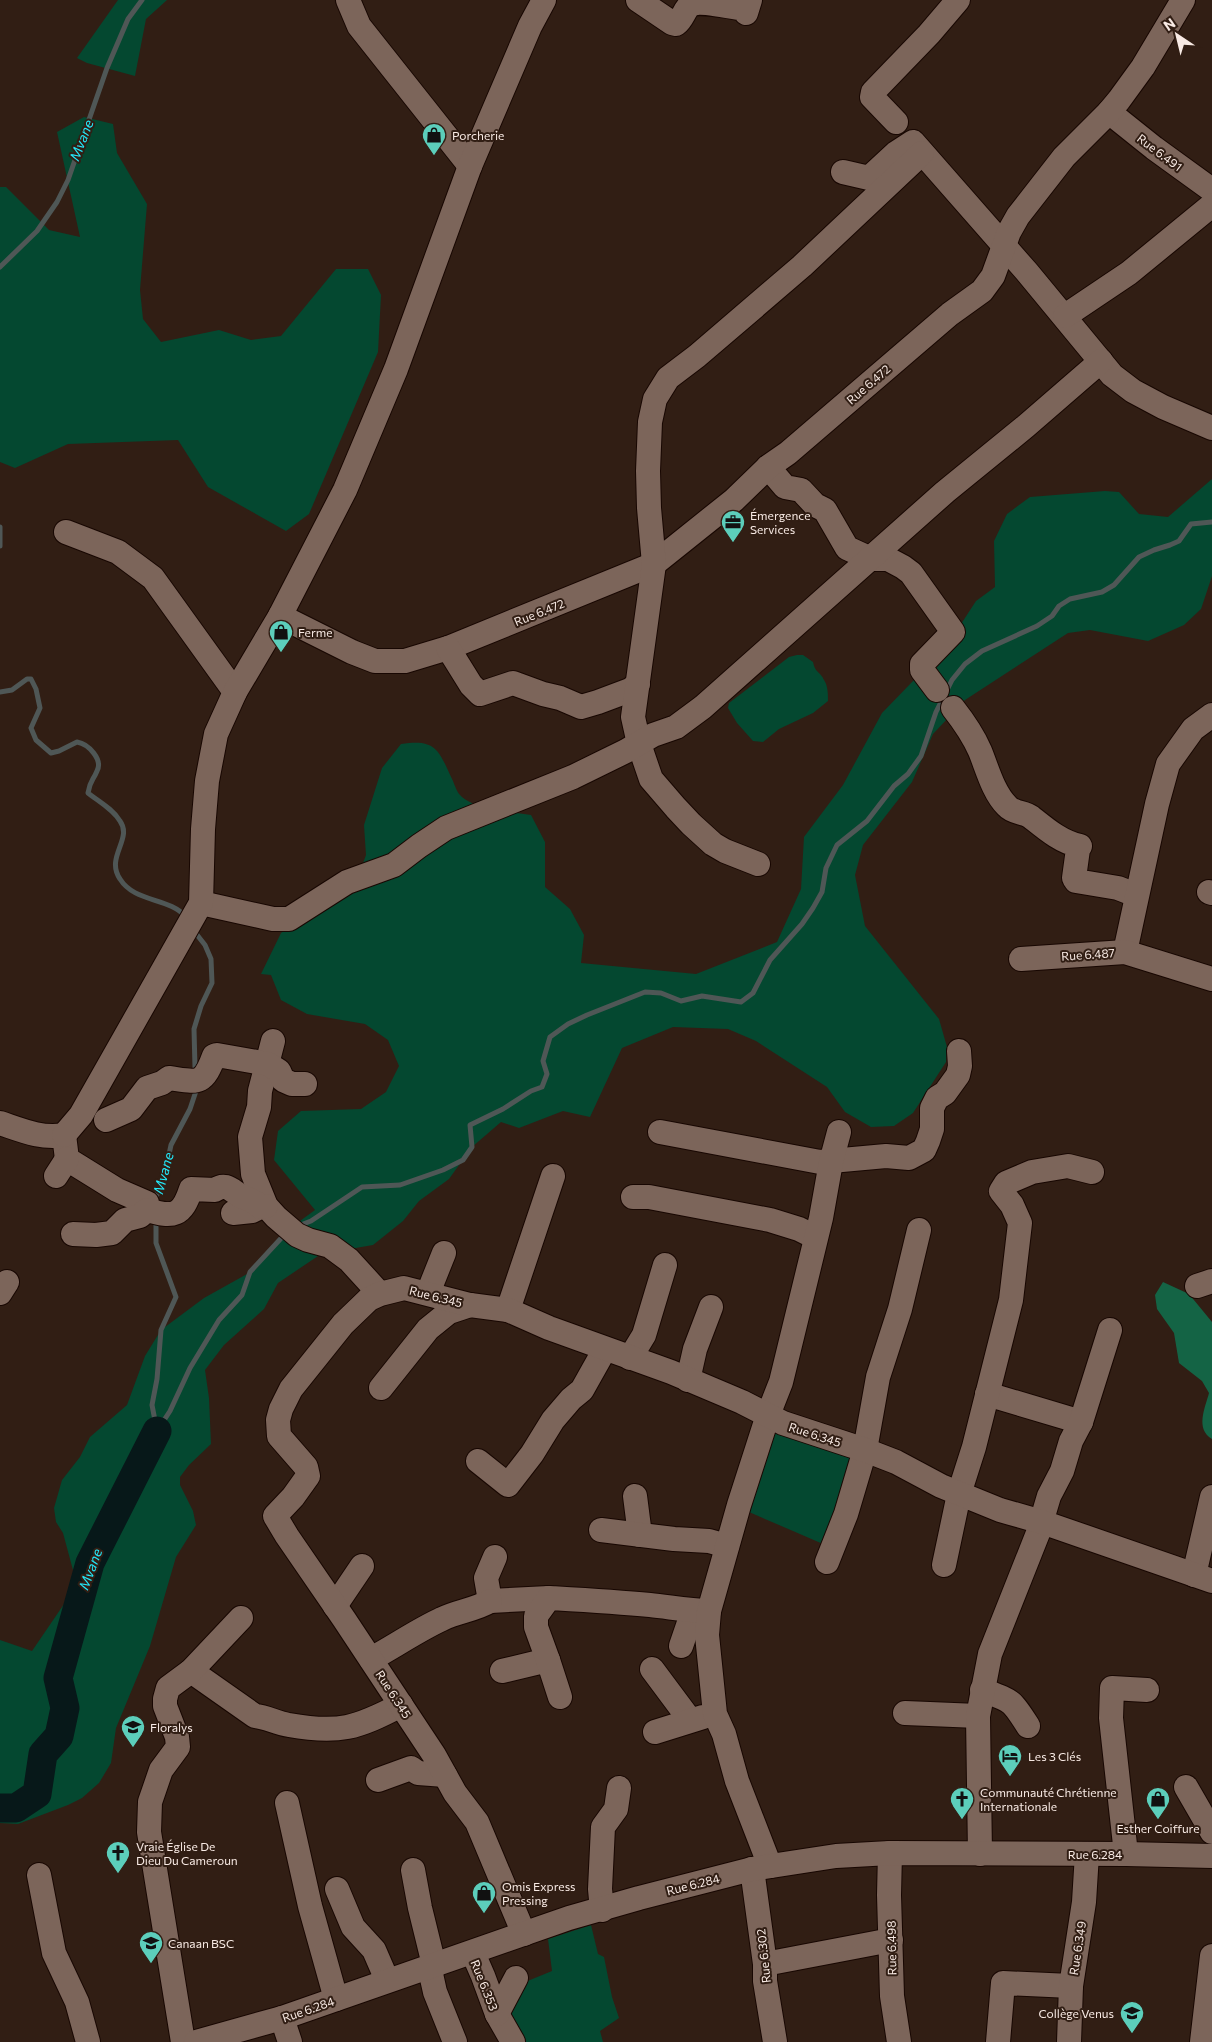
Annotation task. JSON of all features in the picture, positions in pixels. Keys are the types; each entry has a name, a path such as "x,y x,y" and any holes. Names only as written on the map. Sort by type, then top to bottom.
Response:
{"street":[{"path":"348,0 359,26 470,166"},
{"path":"73,1234 96,1235 112,1233 125,1220 140,1216 147,1210 147,1202 62,1168 64,1135 81,1115 201,902 203,829 207,781 216,734 235,692 280,616 349,481 396,368 524,24 544,0"},
{"path":"638,0 672,24 676,24 694,2 701,1 744,8 746,13 750,0"},
{"path":"958,0 929,34 873,92 872,97 896,110 917,147 1065,316 1112,374 1133,391 1162,407 1212,428"},
{"name":"Rue 6.472","path":"280,616 322,638 375,661 405,661 654,564 734,500 768,468 950,314 982,290 993,276 1003,247 1018,216 1064,156 1109,112 1143,67 1183,0"},
{"name":"Rue 6.491","path":"1109,112 1154,148 1212,190"},
{"path":"843,172 869,178 896,153 917,147"},
{"path":"758,864 725,851 702,834 652,779 648,771 646,740 632,717 654,564 648,492 650,422 655,399 668,378 697,356 802,266 917,147"},
{"path":"1065,316 1129,273 1212,205"},
{"path":"201,902 273,919 289,919 347,882 394,865 446,828 573,777 676,727 703,706 945,492 1101,361"},
{"path":"768,468 785,487 801,490 815,505 825,510 847,548 871,558 888,559 909,572 953,632 922,664 922,670 936,690"},
{"path":"66,532 118,552 152,578 235,692"},
{"path":"462,640 471,685 480,694 512,683 560,698 580,707 630,690 638,684"},
{"path":"953,708 968,726 1005,805 1011,810 1029,816 1043,829 1058,836 1067,843 1080,846 1074,878 1076,881 1118,888 1136,895"},
{"path":"1126,952 1136,895 1168,764 1193,729 1212,715"},
{"name":"Rue 6.487","path":"1021,959 1126,952 1212,979"},
{"path":"263,1206 253,1174 250,1137 273,1041"},
{"path":"660,1132 825,1162 886,1156 910,1158 924,1150 932,1129 932,1108 937,1098 944,1093 958,1075 960,1066 959,1051"},
{"path":"106,1120 131,1109 147,1088 162,1083 169,1078 193,1082 202,1078 208,1072 214,1056 241,1058 268,1064 279,1071 283,1080 292,1084 305,1084"},
{"path":"0,1123 33,1135 53,1137 64,1135"},
{"path":"681,1646 701,1611 727,1546 768,1415 781,1382 821,1218 825,1162"},
{"path":"944,1565 959,1494 1011,1300 1020,1223 1012,1205 1001,1191 1006,1183 1032,1172 1068,1166 1092,1172"},
{"path":"508,1310 553,1176"},
{"path":"147,1210 160,1214 176,1213 186,1205 191,1189 215,1190 228,1187 241,1196 263,1206 297,1235 330,1246 349,1260 380,1294"},
{"path":"633,1197 649,1197 770,1220 799,1229 815,1237"},
{"path":"233,1213 252,1211 263,1206"},
{"path":"827,1562 846,1514 865,1450 878,1377 900,1309 919,1230"},
{"path":"428,1293 444,1253"},
{"path":"630,1358 644,1335 665,1265"},
{"name":"Rue 6.345","path":"524,1934 477,1822 455,1793 401,1705 275,1516 293,1497 308,1476 306,1467 281,1441 278,1420 281,1409 291,1389 344,1324 369,1299 404,1288 470,1305 508,1310 605,1349 670,1372 742,1402 806,1432 865,1450 896,1462 959,1494 1000,1510 1170,1564 1203,1578"},
{"path":"381,1388 428,1329 449,1312 470,1305"},
{"path":"688,1380 695,1349 711,1307"},
{"path":"980,1854 978,1716 990,1654 1042,1522 1049,1496 1062,1471 1071,1441 1082,1422 1110,1330"},
{"path":"478,1461 508,1485 532,1454 552,1420 582,1390 605,1349"},
{"path":"987,1394 1082,1422"},
{"path":"635,1496 640,1535"},
{"path":"1203,1578 1212,1498"},
{"path":"600,1530 709,1541 727,1546"},
{"path":"490,1601 486,1578 495,1557"},
{"path":"335,1606 362,1566"},
{"path":"371,1659 441,1619 458,1612 478,1608 490,1601 548,1598 651,1605 701,1611"},
{"path":"548,1598 536,1616 536,1627 560,1697"},
{"name":"Rue 6.302","path":"701,1611 707,1635 715,1714 724,1734 761,1868 765,1980 775,2042"},
{"path":"183,2042 149,1832 150,1802 161,1770 178,1747 177,1737 164,1699 168,1688 191,1671 240,1618"},
{"path":"502,1671 548,1660"},
{"path":"652,1669 690,1720"},
{"path":"191,1671 255,1716 303,1728 341,1730 359,1725 401,1705"},
{"path":"1126,1854 1111,1718 1112,1682 1147,1690"},
{"path":"982,1690 1008,1699 1014,1704 1028,1726"},
{"path":"905,1713 978,1716"},
{"path":"655,1732 715,1714"},
{"path":"378,1780 411,1768 418,1773 445,1775"},
{"path":"1186,1787 1212,1832"},
{"path":"602,1910 600,1890 603,1828 616,1809 619,1788"},
{"path":"287,1803 310,1906 336,1999"},
{"name":"Rue 6.284","path":"196,2042 282,2018 569,1918 639,1898 761,1868 836,1856 890,1853 1212,1856"},
{"name":"Rue 6.498","path":"890,1853 889,1895 892,1996 899,2042"},
{"name":"Rue 6.349","path":"1069,2042 1071,1986 1084,1902 1087,1854"},
{"path":"413,1870 424,1927 434,1965 431,1974 435,1992 455,2042"},
{"path":"39,1875 54,1953 77,2002 88,2042"},
{"path":"337,1889 354,1928 374,1950 387,1980"},
{"path":"765,1964 891,1940"},
{"name":"Rue 6.353","path":"473,1953 484,1976 497,2014 513,2042"},
{"path":"1202,2042 1212,1956"},
{"path":"497,2014 516,1978"},
{"path":"998,2042 1003,1983 1071,1986"},
{"path":"282,2018 290,2042"}],"green space":[{"path":"118,0 167,0 146,19 135,76 87,63 77,58"},
{"path":"84,117 113,124 117,153 147,204 140,290 143,319 161,342 219,330 251,340 281,336 336,269 368,269 381,295 378,352 309,514 286,531 208,487 178,440 68,444 15,468 0,462 0,187 6,187 49,230 80,237 57,132"},
{"path":"1212,479 1212,576 1201,609 1184,625 1148,641 1090,630 1068,633 965,700 933,734 912,782 863,845 855,875 865,926 939,1019 947,1047 946,1062 913,1113 894,1126 871,1127 845,1112 827,1087 756,1041 728,1029 673,1027 622,1048 590,1117 563,1111 519,1128 501,1122 472,1147 449,1179 419,1201 403,1221 373,1245 321,1254 278,1283 264,1309 224,1345 205,1370 209,1398 211,1444 189,1465 180,1477 180,1485 193,1511 196,1525 176,1557 150,1646 116,1728 111,1763 99,1783 82,1798 18,1824 0,1823 0,1640 32,1651 77,1585 63,1533 56,1522 54,1508 62,1480 80,1457 90,1437 127,1405 145,1356 161,1330 204,1298 256,1269 285,1232 315,1210 274,1160 278,1131 301,1111 361,1109 386,1092 399,1066 388,1040 365,1024 307,1014 281,1000 271,975 261,974 281,933 318,905 356,882 366,855 364,825 382,768 401,744 423,743 436,749 458,792 466,800 493,810 531,815 545,842 545,887 570,909 584,935 581,963 696,974 777,942 801,889 804,837 843,785 882,713 946,647 976,601 995,587 994,541 1007,514 1030,497 1105,491 1119,492 1139,514 1168,517"},
{"path":"803,655 813,662 826,685 828,701 813,713 779,729 763,742 753,741 737,723 728,708 729,703 789,657"},
{"path":"1163,1282 1189,1294 1212,1322 1212,1439 1204,1430 1203,1424 1209,1393 1202,1381 1179,1363 1174,1333 1157,1309 1155,1295"},
{"path":"773,1428 854,1458 823,1544 742,1509"},
{"path":"591,1925 598,1954 604,1957 612,1997 619,2018 600,2031 603,2042 521,2042 504,2015 503,1991 552,1971 548,1939"}],"waterway":[{"name":"Mvane","path":"0,267 37,231 57,202 68,180 107,68 128,19 142,0"},
{"path":"298,1226 311,1221 362,1187 400,1185 443,1170 463,1160 472,1147 470,1125 503,1109 531,1091 542,1087 547,1074 543,1061 550,1037 568,1024 645,992 661,993 681,1001 702,996 741,1002 753,993 770,960 802,924 813,908 822,892 826,868 837,845 867,821 894,786 908,774 921,756 936,712 952,680 965,664 982,651 1037,626 1052,616 1059,606 1070,599 1102,592 1114,585 1139,557 1179,541 1191,524 1212,522"},
{"name":"Mvane","path":"0,527 0,546"},
{"name":"Mvane","path":"0,692 12,690 27,679 31,679 36,689 40,708 31,728 36,740 51,753 77,742 82,743 94,753 98,767 88,793 113,813 123,828 122,841 116,863 116,871 120,879 126,887 134,892 171,906 186,917"},
{"name":"Mvane","path":"194,931 205,945 211,959 212,983 201,1006 194,1029 195,1068 197,1073"},
{"name":"Mvane","path":"156,1201 164,1178 171,1145 190,1109 197,1088"},
{"name":"Mvane","path":"156,1219 156,1243 176,1297 161,1330 157,1379 152,1405 157,1431"},
{"path":"157,1431 170,1411 190,1368 219,1320 242,1295 250,1272 285,1234"},
{"name":"Mvane","path":"0,1808 16,1808 37,1794 43,1754 59,1736 65,1708 58,1678 90,1563 157,1431"}],"place":[{"name":"Porcherie","path":"434,156"},
{"name":"Émergence Services","path":"733,543"},
{"name":"Ferme","path":"281,653"},
{"name":"Floralys","path":"133,1748"},
{"name":"Les 3 Clés","path":"1010,1777"},
{"name":"Communauté Chrétienne Internationale","path":"962,1820"},
{"name":"Esther Coiffure","path":"1158,1820"},
{"name":"Vraie Église De Dieu Du Cameroun","path":"118,1874"},
{"name":"Omis Express Pressing","path":"484,1914"},
{"name":"Canaan BSC","path":"151,1964"},
{"name":"Collège Venus","path":"1132,2034"}]}
